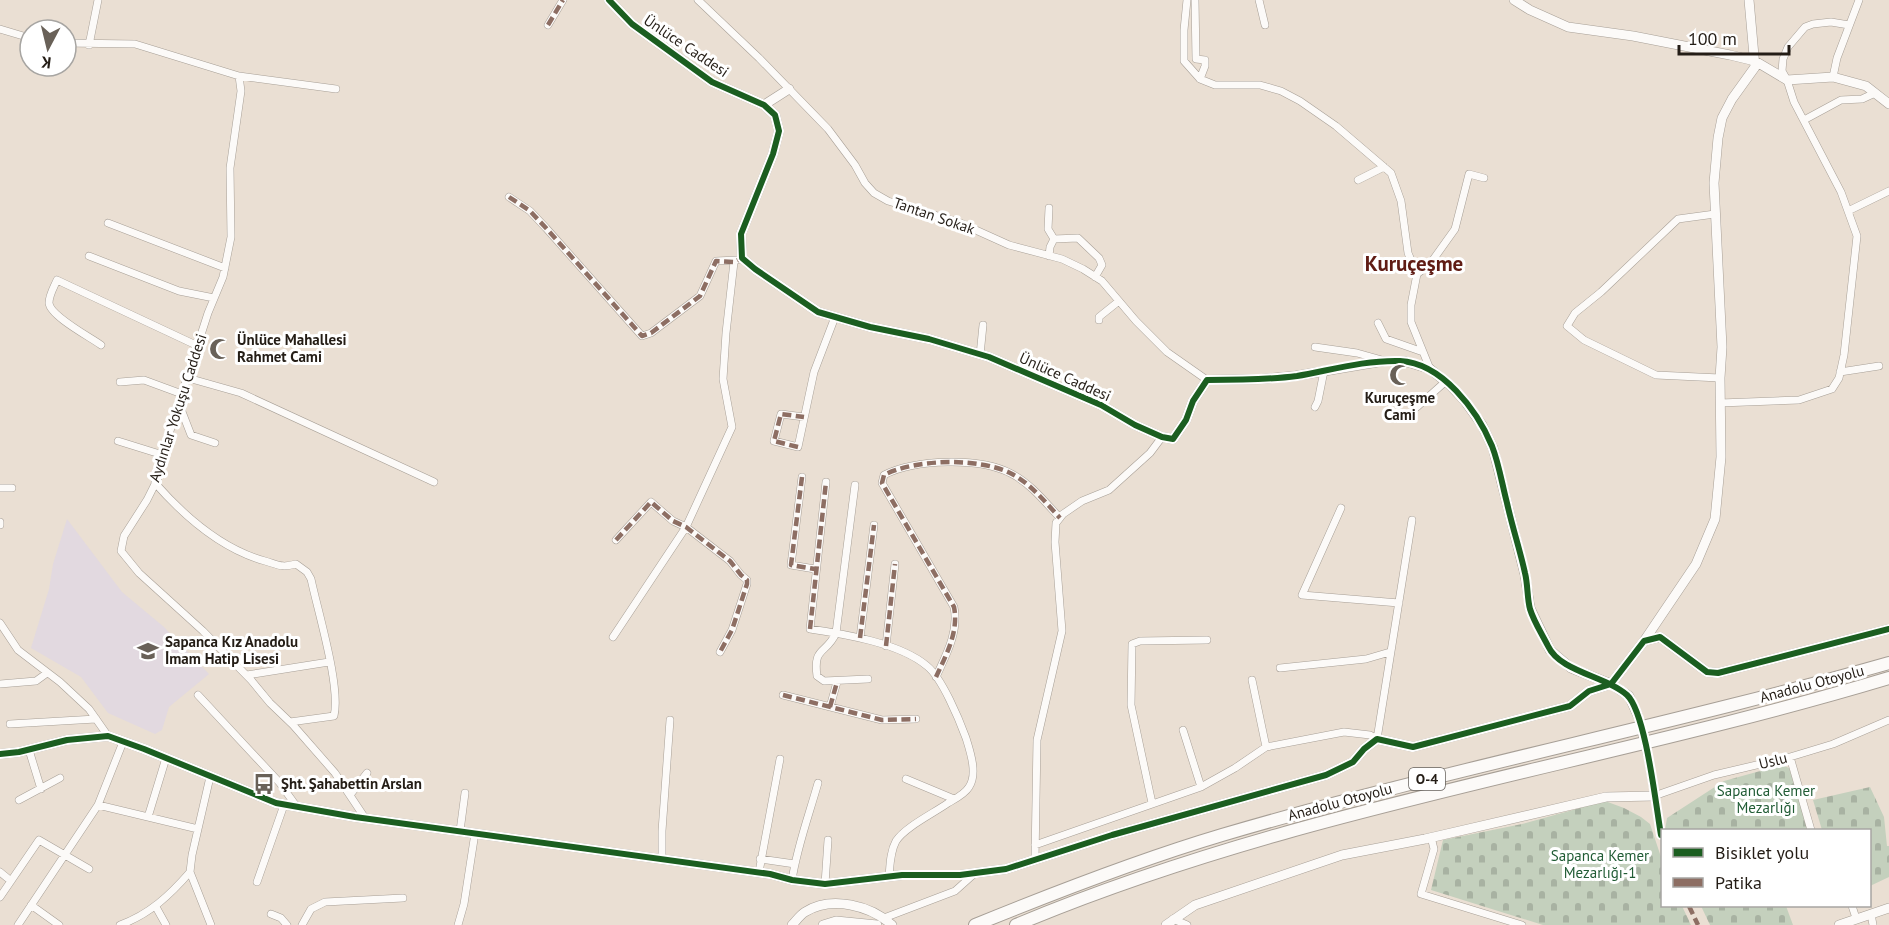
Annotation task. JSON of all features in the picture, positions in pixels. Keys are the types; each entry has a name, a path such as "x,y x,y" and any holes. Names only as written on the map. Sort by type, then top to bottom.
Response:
{"highway":[{"name":"Anadolu Otoyolu","path":"975,925 1134,864 1264,823 1396,787 1719,709 1889,663"},
{"name":"Anadolu Otoyolu","path":"1016,925 1138,879 1301,828 1723,724 1889,678"}],"street":[{"path":"89,45 99,0"},
{"path":"548,25 563,0"},
{"name":"Ünlüce Caddesi","path":"609,0 632,24 712,82 764,105"},
{"name":"Tantan Sokak","path":"698,0 828,129 874,194 888,201 958,222 1009,244 1062,259 1095,277 1102,281 1136,321 1167,352 1207,380"},
{"path":"1187,0 1184,61 1200,79 1215,85 1260,85 1281,91 1336,126 1391,173 1401,201 1408,253 1417,274 1411,305 1411,322 1430,369"},
{"path":"1195,0 1196,59 1205,60 1200,79"},
{"path":"1259,0 1265,26"},
{"path":"1514,0 1568,27 1644,38 1755,61 1787,80 1833,77 1866,86 1889,104"},
{"path":"1035,845 1201,787 1266,747 1344,732 1370,735 1377,739 1413,747 1570,706 1589,691 1611,684 1644,641 1696,564 1715,519 1721,457 1722,347 1714,183 1722,118 1732,99 1755,67 1749,0"},
{"path":"1833,77 1837,58 1859,0"},
{"path":"1720,403 1799,400 1832,389 1840,372 1844,356 1857,236 1841,192 1794,102 1782,71 1783,59 1788,47 1805,27 1832,22 1849,25"},
{"path":"0,29 18,34"},
{"path":"78,44 135,44 239,76 336,89"},
{"name":"Aydınlar Yokuşu Caddesi","path":"239,76 240,91 230,168 231,237 225,268 182,394 155,483 124,536 121,551 139,573 203,631 290,722 335,773 365,818"},
{"path":"613,637 687,527 732,427 723,379 726,333 741,234 773,154 779,131 775,115 764,105 789,89"},
{"path":"1804,120 1841,100 1862,99 1875,93"},
{"path":"1358,180 1384,167"},
{"path":"1417,274 1430,264 1455,229 1469,174 1484,178"},
{"path":"1848,211 1889,191"},
{"path":"509,197 530,211 642,336 651,333 700,296 716,261 738,260"},
{"path":"1049,208 1048,229 1054,239"},
{"path":"1715,214 1678,219 1575,313 1567,326 1584,340 1656,375 1720,378"},
{"path":"108,223 225,268"},
{"path":"1054,239 1078,238 1085,244 1099,258 1102,265 1095,277"},
{"path":"1049,256 1054,239"},
{"path":"89,256 178,291 214,298"},
{"name":"Ünlüce Caddesi","path":"738,260 818,312 870,327 929,339 980,355 1034,375 1101,405 1135,425 1162,437"},
{"path":"101,345 51,309 49,303 51,293 57,280 198,346"},
{"path":"1098,320 1107,309 1119,301"},
{"path":"804,417 781,414 774,441 798,447 814,372 835,317"},
{"path":"1378,323 1386,339 1423,352"},
{"path":"980,355 983,325"},
{"path":"1315,347 1357,353 1384,361"},
{"path":"1035,860 1037,740 1062,631 1055,542 1056,523 1063,514 1082,501 1109,490 1150,453 1162,437 1173,439 1207,380 1262,380 1384,361 1404,361 1430,369 1465,401 1482,425 1493,448 1526,575 1530,609 1550,650 1571,668 1611,684 1629,696 1638,716"},
{"path":"1840,372 1879,366"},
{"path":"1315,407 1324,371"},
{"path":"188,378 241,393 434,482"},
{"path":"120,382 144,380 182,394"},
{"path":"1417,407 1445,382"},
{"path":"179,404 190,435 215,443"},
{"path":"118,441 163,455"},
{"path":"936,677 952,639 956,616 954,607 882,483 884,475 906,466 940,461 999,469 1012,474 1035,491 1060,518"},
{"path":"802,477 791,565 815,568"},
{"path":"826,482 810,629 860,638 886,646 928,667 936,677 970,749 973,769 971,785 902,834 891,853 889,877"},
{"path":"155,483 170,501 220,542 253,558 284,567 296,564 307,572 311,579 336,706 334,716 290,722"},
{"path":"855,485 836,633 815,661 817,676 824,681 868,679"},
{"path":"0,488 12,489"},
{"path":"616,540 651,502 673,521 687,527 730,561 747,580 739,611 720,652"},
{"path":"1341,508 1302,596 1399,603"},
{"path":"0,754 29,750 67,740 108,736 250,794 284,805 759,872 792,880 825,884 936,873 960,875 1006,868 1112,835 1326,775 1353,762 1377,739 1412,520"},
{"path":"860,638 874,525"},
{"path":"886,646 895,564"},
{"path":"0,623 18,650 60,682 89,709 108,736"},
{"path":"1644,641 1660,637 1707,672 1718,673 1889,630"},
{"path":"1152,803 1131,705 1132,644 1140,641 1207,640"},
{"path":"1280,668 1366,659 1390,652"},
{"path":"247,675 329,662"},
{"path":"0,684 36,681 47,673"},
{"path":"1251,680 1266,747"},
{"path":"830,707 837,682"},
{"path":"198,695 279,782 297,807"},
{"path":"783,696 882,720 916,719"},
{"path":"10,724 96,719"},
{"path":"662,859 670,720"},
{"name":"Uslu","path":"1654,796 1714,775 1833,744 1889,720"},
{"path":"1183,730 1201,787"},
{"path":"18,925 98,804 123,742"},
{"path":"29,750 41,789"},
{"path":"1648,757 1661,835"},
{"path":"1790,757 1799,782 1811,829"},
{"path":"148,817 166,758"},
{"path":"759,872 780,759"},
{"path":"350,795 367,772"},
{"path":"210,777 190,872 211,925"},
{"path":"19,800 60,778"},
{"path":"906,779 954,799"},
{"path":"792,880 818,783"},
{"path":"460,831 465,792"},
{"path":"1169,922 1195,905 1342,855 1606,797 1654,796"},
{"path":"98,804 198,829"},
{"path":"257,882 284,805"},
{"path":"458,925 465,904 475,833"},
{"path":"1431,837 1434,849 1421,894 1522,925"},
{"path":"0,897 39,840 89,869"},
{"path":"828,840 823,918 830,923 880,921 955,891 975,872"},
{"path":"760,859 795,864"},
{"path":"0,872 11,881"},
{"path":"122,925 156,907 190,872"},
{"path":"302,925 311,909 325,902 403,898"},
{"path":"830,923 841,915 843,904"},
{"path":"792,925 805,911 843,904 860,906 880,921 892,925"},
{"path":"31,905 59,925"},
{"path":"156,907 166,925"},
{"path":"1852,907 1856,918"},
{"path":"1839,925 1889,908"},
{"path":"271,914 281,918 287,925"},
{"path":"1871,914 1873,925"},
{"path":"1169,922 1187,925"}],"shaded area":[{"path":"67,519 122,592 164,627 209,674 169,707 162,730 155,734 108,713 81,677 31,648"}],"green space":[{"name":"Sapanca Kemer Mezarlığı","path":"1782,765 1789,768 1808,829 1665,829 1667,818 1724,781"},
{"path":"1870,787 1884,817 1887,846 1889,846 1889,877 1871,886 1871,829 1822,829 1813,800"},
{"name":"Sapanca Kemer Mezarlığı-1","path":"1605,801 1641,817 1650,824 1661,857 1661,907 1682,907 1691,925 1543,925 1431,890 1443,840 1522,824"},
{"path":"1701,907 1786,907 1793,925 1710,925"}],"tunnel":[{"path":"1639,721 1648,757"}],"marked path":[{"path":"548,25 563,0"},
{"path":"509,197 530,211 642,336 651,333 700,296 716,261 734,262 742,258"},
{"path":"798,447 774,441 781,414 804,417"},
{"path":"936,677 953,634 954,607 882,483 884,475 930,463 983,465 1012,474 1038,494 1060,518"},
{"path":"802,477 791,565 815,569"},
{"path":"810,629 826,482"},
{"path":"616,540 651,502 673,521 686,527 730,561 747,580 747,584 732,630 720,652"},
{"path":"860,638 874,525"},
{"path":"886,646 895,564"},
{"path":"830,707 837,682"},
{"path":"783,695 882,720 916,719"},
{"path":"1689,907 1698,925"}],"cycle path":[{"path":"609,0 632,24 712,82 764,105 775,115 779,131 773,154 741,234 742,258 818,312 870,327 929,339 989,357 1101,405 1135,425 1162,437 1173,439 1207,380 1252,380 1297,376 1387,361 1415,364 1444,379 1467,404 1492,446 1523,564 1530,609 1548,646 1562,662 1618,689 1627,695 1634,705 1645,740 1661,835"},
{"path":"0,754 19,752 67,740 108,736 276,803 355,817 770,874 792,880 825,884 902,875 960,875 1006,869 1112,835 1326,775 1353,762 1377,739 1413,747 1570,706 1589,691 1611,684 1644,641 1660,637 1707,672 1718,673 1889,629"}],"place":[{"name":"Ünlüce Mahallesi Rahmet Cami","path":"220,349"},
{"name":"Kuruçeşme Cami","path":"1400,375"},
{"name":"Sapanca Kız Anadolu İmam Hatip Lisesi","path":"148,651"},
{"name":"Şht. Şahabettin Arslan","path":"264,784"}],"district":[{"name":"Kuruçeşme","path":"1414,264"}]}
